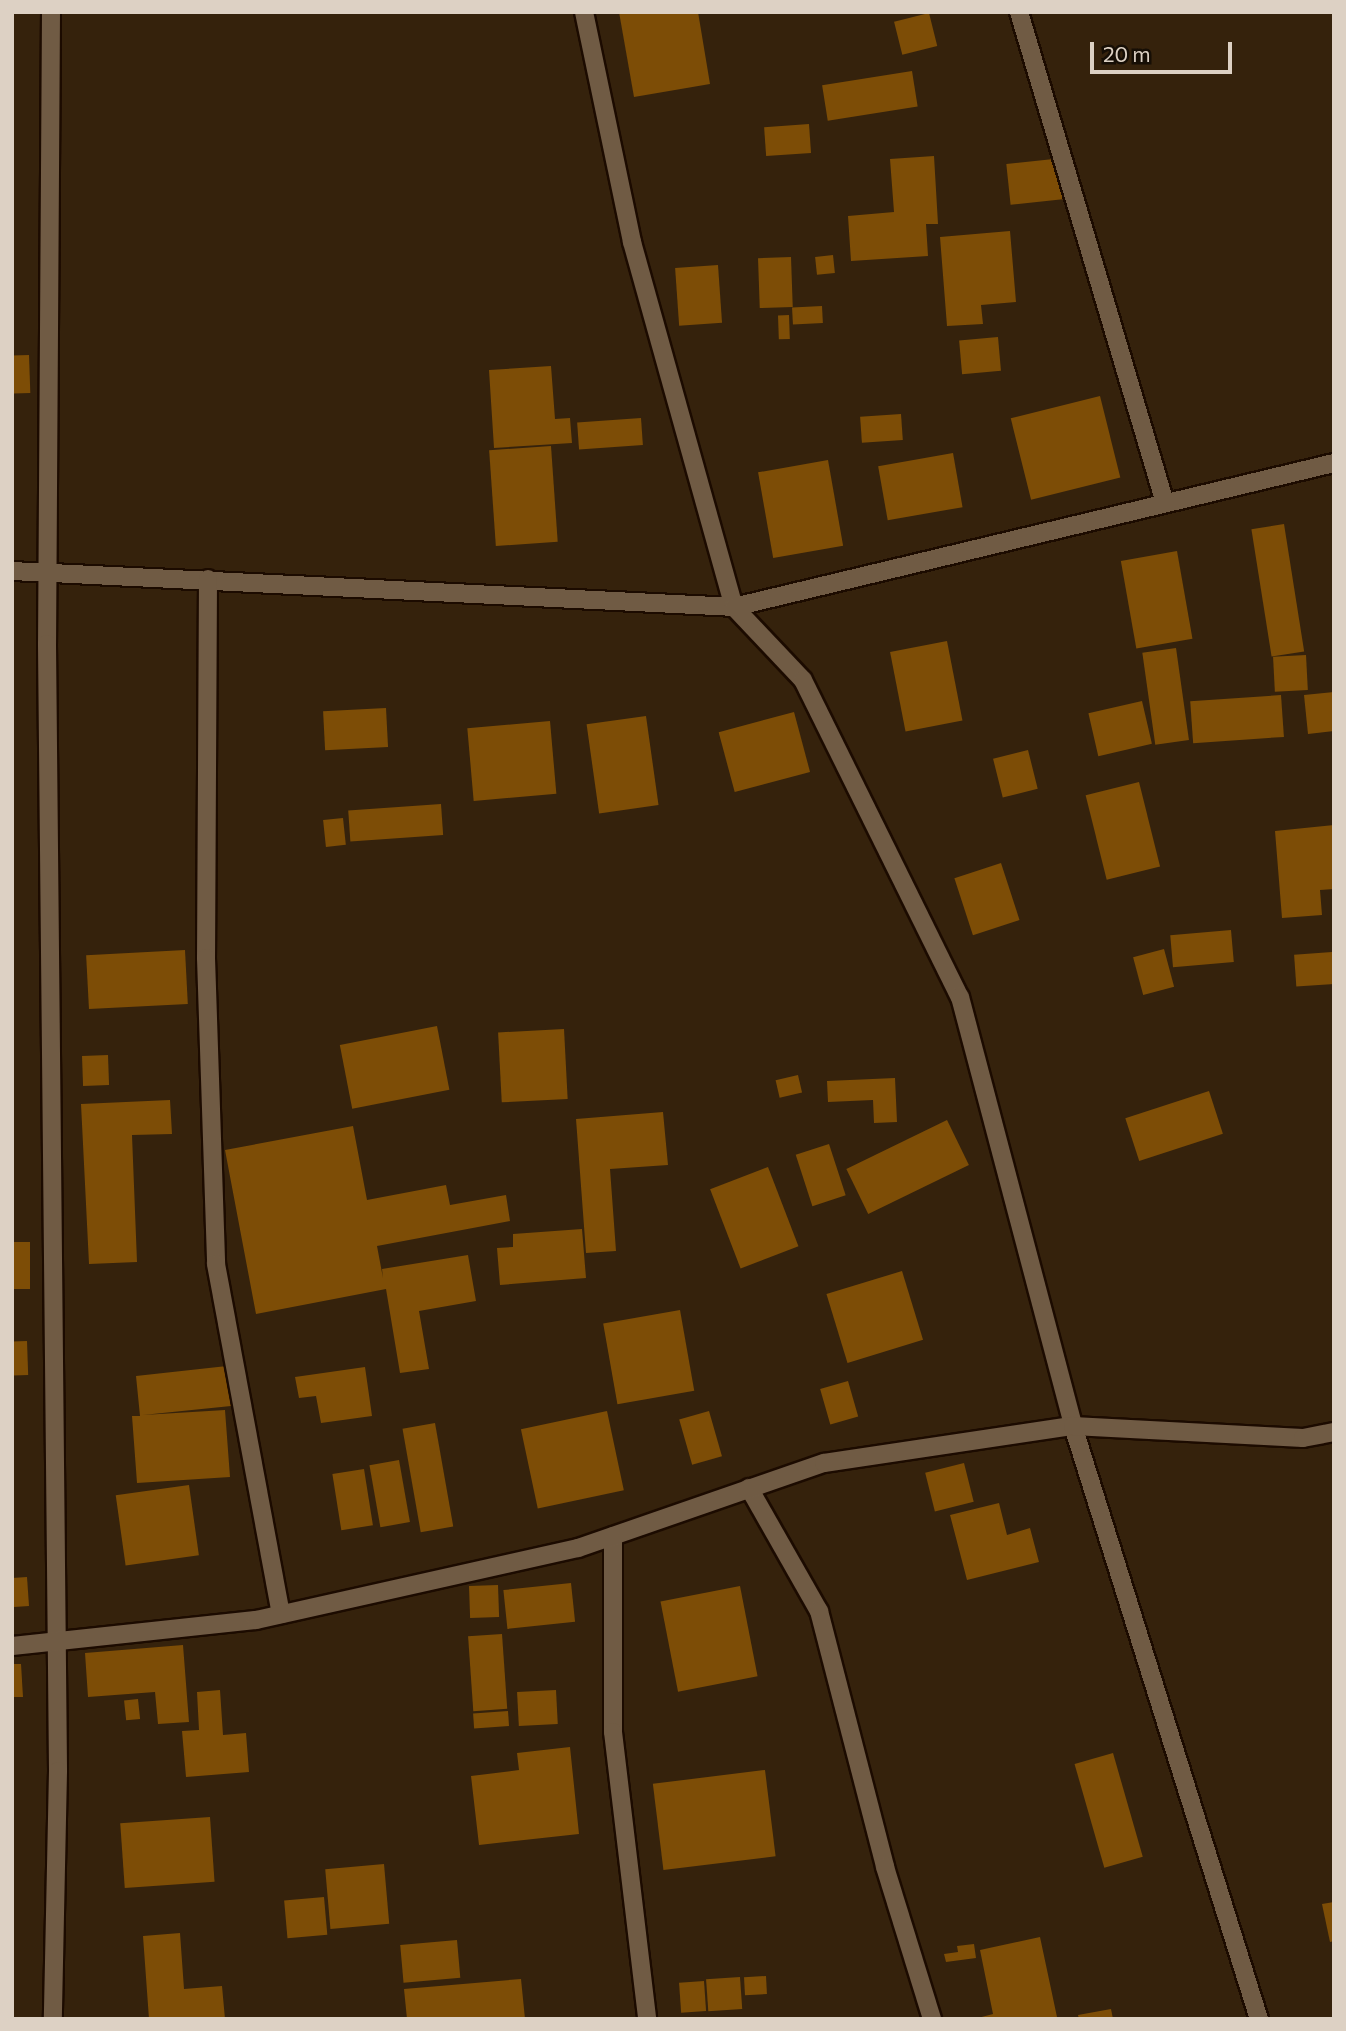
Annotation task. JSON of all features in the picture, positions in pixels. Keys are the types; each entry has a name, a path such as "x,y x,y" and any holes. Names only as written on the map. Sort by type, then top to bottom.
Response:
{"street":[{"path":"51,12 48,570 57,1640 54,2019"},
{"path":"584,12 632,242 734,607 803,680 960,997 1073,1426 1259,2019"},
{"path":"1019,12 1165,503"},
{"path":"12,571 48,570 734,607 1334,463"},
{"path":"208,579 206,958 216,1264 281,1614"},
{"path":"12,1646 281,1614 578,1548 824,1463 1073,1426 1303,1438 1334,1432"},
{"path":"749,1488 819,1611 885,1867 932,2019"},
{"path":"613,1536 613,1732 647,2019"}],"building":[{"path":"619,12 698,12 710,84 634,97"},
{"path":"929,13 937,46 902,55 894,22"},
{"path":"912,71 918,107 828,121 822,85"},
{"path":"809,124 811,153 766,156 764,127"},
{"path":"934,156 938,224 926,224 928,256 851,261 848,216 894,212 890,159"},
{"path":"1063,158 1067,199 1011,205 1006,164"},
{"path":"1010,231 1016,302 981,305 983,324 947,326 940,237"},
{"path":"833,255 835,273 817,275 815,257"},
{"path":"791,257 793,307 760,308 758,258"},
{"path":"718,265 722,323 679,326 675,268"},
{"path":"822,306 823,323 793,325 792,308"},
{"path":"778,315 789,315 790,339 779,339"},
{"path":"998,337 1001,371 962,374 959,340"},
{"path":"29,355 30,393 13,394 12,356"},
{"path":"551,366 555,419 570,418 572,443 494,448 489,370"},
{"path":"1100,396 1120,478 1031,500 1011,418"},
{"path":"901,414 903,440 862,443 860,417"},
{"path":"641,418 643,445 579,449 577,422"},
{"path":"551,446 558,542 496,546 489,450"},
{"path":"953,453 963,507 888,520 878,466"},
{"path":"828,460 843,546 773,558 758,472"},
{"path":"1284,524 1304,651 1272,657 1251,529"},
{"path":"1177,551 1192,639 1136,649 1121,561"},
{"path":"947,641 962,721 906,732 890,652"},
{"path":"1176,648 1189,740 1155,745 1142,653"},
{"path":"1306,655 1308,690 1275,692 1273,657"},
{"path":"1334,692 1334,731 1308,734 1304,695"},
{"path":"1281,695 1284,737 1193,743 1190,701"},
{"path":"1142,701 1152,744 1098,756 1088,713"},
{"path":"386,708 388,747 325,750 323,711"},
{"path":"794,712 810,772 735,792 719,732"},
{"path":"646,716 659,805 599,813 587,724"},
{"path":"550,721 556,794 474,801 467,728"},
{"path":"1028,750 1038,789 1003,798 993,759"},
{"path":"1139,782 1160,866 1107,880 1086,795"},
{"path":"441,804 443,835 350,841 348,810"},
{"path":"343,818 346,845 326,847 323,820"},
{"path":"1334,825 1334,889 1320,890 1322,915 1282,918 1275,831"},
{"path":"1001,863 1020,920 973,935 954,878"},
{"path":"1231,930 1234,962 1173,967 1170,935"},
{"path":"1164,949 1174,987 1143,995 1133,957"},
{"path":"185,950 188,1004 89,1009 86,955"},
{"path":"1332,952 1334,984 1296,987 1294,955"},
{"path":"437,1026 449,1090 352,1109 340,1045"},
{"path":"564,1029 568,1099 502,1102 498,1032"},
{"path":"108,1055 109,1085 83,1086 82,1056"},
{"path":"798,1075 802,1093 780,1098 776,1080"},
{"path":"895,1078 897,1122 874,1123 873,1100 828,1102 827,1081"},
{"path":"1209,1091 1223,1134 1139,1161 1125,1118"},
{"path":"170,1100 172,1134 132,1135 137,1262 89,1264 81,1104"},
{"path":"663,1112 668,1165 610,1169 616,1251 586,1253 576,1119"},
{"path":"947,1120 969,1165 868,1214 846,1169"},
{"path":"353,1126 367,1200 446,1185 450,1205 506,1195 510,1221 377,1246 383,1278 382,1269 468,1255 476,1301 419,1311 429,1369 400,1373 386,1289 256,1314 225,1150"},
{"path":"829,1144 846,1195 812,1206 796,1155"},
{"path":"768,1167 798,1246 741,1269 710,1189"},
{"path":"582,1229 586,1278 500,1285 497,1248 513,1247 513,1234"},
{"path":"12,1242 30,1242 30,1289 12,1289"},
{"path":"902,1271 923,1340 848,1363 826,1294"},
{"path":"680,1310 694,1391 617,1404 603,1324"},
{"path":"27,1341 28,1375 13,1376 12,1342"},
{"path":"227,1366 231,1406 143,1415 225,1410 230,1477 137,1483 132,1416 140,1416 136,1376"},
{"path":"365,1367 372,1416 321,1423 316,1396 299,1398 295,1377"},
{"path":"848,1381 858,1417 830,1425 820,1389"},
{"path":"607,1411 624,1490 538,1509 521,1429"},
{"path":"709,1411 722,1456 692,1465 679,1420"},
{"path":"435,1423 453,1526 421,1532 403,1429"},
{"path":"399,1460 410,1522 380,1527 369,1465"},
{"path":"964,1463 974,1502 935,1511 925,1473"},
{"path":"364,1469 373,1525 341,1530 332,1474"},
{"path":"189,1485 199,1555 126,1566 116,1495"},
{"path":"999,1503 1007,1535 1030,1528 1039,1562 967,1580 950,1515"},
{"path":"27,1577 29,1606 14,1607 12,1578"},
{"path":"571,1583 575,1622 507,1629 503,1590"},
{"path":"498,1585 499,1617 470,1618 469,1586"},
{"path":"740,1586 758,1676 678,1692 660,1601"},
{"path":"502,1634 507,1709 473,1711 468,1636"},
{"path":"183,1645 189,1722 158,1724 155,1692 88,1697 85,1653"},
{"path":"12,1664 21,1664 23,1697 12,1697"},
{"path":"220,1690 223,1735 246,1733 249,1772 186,1777 182,1731 199,1730 197,1692"},
{"path":"556,1690 558,1724 519,1726 517,1692"},
{"path":"138,1699 140,1719 126,1720 124,1700"},
{"path":"508,1711 509,1726 474,1728 473,1713"},
{"path":"570,1747 579,1834 479,1845 471,1776 519,1770 517,1753"},
{"path":"1113,1753 1143,1857 1104,1868 1075,1764"},
{"path":"765,1770 776,1856 663,1870 653,1784"},
{"path":"210,1817 215,1882 125,1888 120,1823"},
{"path":"384,1864 389,1924 330,1929 325,1869"},
{"path":"324,1897 327,1935 287,1938 284,1900"},
{"path":"1334,1902 1334,1941 1330,1942 1322,1904"},
{"path":"180,1933 184,1989 222,1986 225,2019 149,2019 143,1936"},
{"path":"1040,1937 1057,2017 974,2019 993,2014 980,1950"},
{"path":"457,1940 460,1978 404,1983 400,1945"},
{"path":"974,1944 976,1958 946,1962 944,1954 958,1952 957,1946"},
{"path":"766,1976 767,1994 745,1995 744,1977"},
{"path":"740,1977 742,2009 708,2011 706,1979"},
{"path":"521,1979 525,2019 407,2019 404,1989"},
{"path":"704,1981 706,2011 681,2013 679,1983"},
{"path":"1111,2009 1113,2019 1079,2019 1078,2015"}]}
